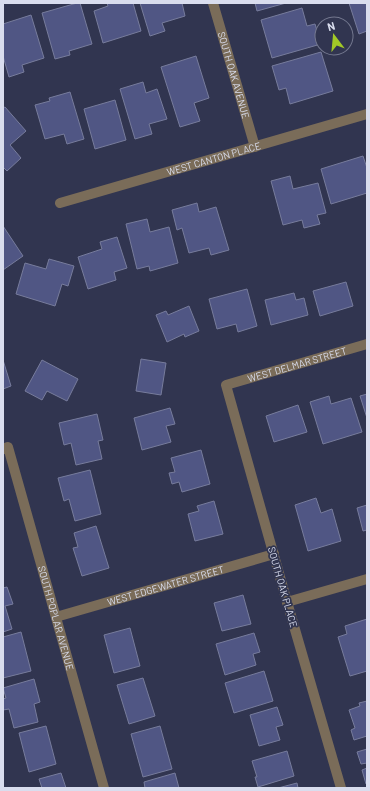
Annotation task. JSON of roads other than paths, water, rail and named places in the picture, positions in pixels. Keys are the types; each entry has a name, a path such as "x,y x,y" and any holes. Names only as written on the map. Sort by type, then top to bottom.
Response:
{"street":[{"name":"SOUTH OAK AVENUE","path":"213,3 255,147"},
{"name":"WEST CANTON PLACE","path":"60,203 367,114"},
{"name":"WEST DELMAR STREET","path":"226,385 367,344"},
{"name":"SOUTH OAK PLACE","path":"226,385 341,788"},
{"name":"SOUTH POPLAR AVENUE","path":"6,448 56,617 104,788"},
{"name":"WEST EDGEWATER STREET","path":"56,617 274,554"},
{"path":"287,602 367,579"}]}
